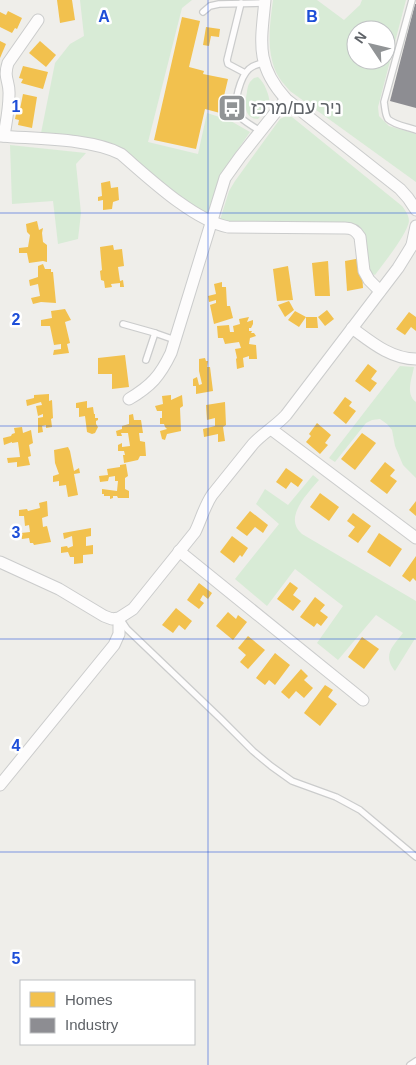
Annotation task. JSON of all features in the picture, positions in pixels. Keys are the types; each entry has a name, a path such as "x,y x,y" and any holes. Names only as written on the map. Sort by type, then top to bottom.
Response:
{"street":[{"path":"265,2 262,50 264,63 272,82 286,99 398,188 416,210"},
{"path":"38,20 8,63 5,71 9,97 2,136 71,141 112,150 121,154 175,198 212,222 228,227 344,228 354,230 360,237 364,271 369,280 380,291"},
{"path":"130,399 155,380 164,368 171,353 225,178 286,99"},
{"path":"398,188 416,194"},
{"path":"0,562 59,589 112,619 119,618 133,609 195,532 206,504 212,495 253,444 286,415 398,268 414,242 416,226"},
{"path":"352,328 375,345 392,354 416,359"},
{"path":"271,429 416,538"},
{"path":"179,551 363,700"},
{"path":"0,785 114,644 119,634 119,618"}],"lane":[{"path":"412,0 384,102 389,120 416,130"},
{"path":"203,12 210,6 219,4 265,2"},
{"path":"242,3 227,60 228,64 245,73"},
{"path":"260,131 241,118 236,109 236,104 242,77 256,64 264,63"},
{"path":"123,324 175,340"},
{"path":"146,360 155,333"},
{"path":"119,618 127,629 271,766 292,781 336,797 360,810 416,857"},
{"path":"410,1065 416,1060"}],"green space":[{"path":"80,0 192,0 182,8 148,142 198,154 207,113 229,120 250,132 223,171 210,215 178,196 132,157 41,133 55,63 70,44 84,36"},
{"path":"273,0 317,0 344,20 360,5 362,0 406,0 396,38 396,20 346,20 346,70 388,70 378,107 379,116 389,126 416,134 416,182 290,91 276,72 271,54 270,36"},
{"path":"258,77 263,82 270,104 258,119 253,118 247,113 246,96 250,81"},
{"path":"286,116 292,117 402,206 407,213 408,226 395,248 375,275 368,268 363,232 360,227 355,225 231,223 220,220 229,191 235,181 280,119"},
{"path":"10,145 86,153 76,164 81,213 78,239 58,244 53,201 12,204"},
{"path":"400,366 414,367 410,390 416,402 416,478 403,465 395,446 392,430 380,419 366,423 335,462 329,458"},
{"path":"313,475 319,480 301,502 295,515 298,530 416,601 416,637 395,671 389,660 389,655 403,633 376,615 338,660 317,643 343,606 295,569 267,606 235,579 279,524 256,504 265,489 288,505"}],"building: Homes":[{"path":"57,0 72,0 75,20 60,23"},
{"path":"8,11 22,18 17,29 15,28 12,33 0,27 0,12 6,15"},
{"path":"182,17 200,21 189,67 204,71 203,74 228,79 220,113 205,109 196,149 154,140"},
{"path":"206,27 220,29 219,37 211,36 209,46 203,45"},
{"path":"0,41 6,44 0,58"},
{"path":"40,41 56,55 46,67 29,53"},
{"path":"23,66 48,72 43,89 21,83 23,79 19,78"},
{"path":"23,94 37,97 32,128 18,125 19,120 15,119 17,109 20,109"},
{"path":"110,181 111,188 118,187 119,200 113,202 112,209 103,210 103,200 98,201 98,197 102,196 101,183"},
{"path":"37,221 39,230 43,228 43,242 47,245 47,262 29,263 27,253 19,253 19,248 28,247 30,235 27,232 26,224"},
{"path":"113,245 114,250 122,249 124,266 118,267 120,281 123,280 124,287 120,287 120,283 111,284 112,287 105,288 104,281 101,280 100,247"},
{"path":"361,258 363,288 347,291 345,261"},
{"path":"328,261 330,296 315,296 312,263"},
{"path":"43,264 45,269 51,269 51,272 53,272 56,303 41,302 33,304 31,298 40,296 38,284 30,286 29,280 38,277 38,266"},
{"path":"288,266 293,300 277,301 273,269"},
{"path":"222,282 222,287 226,287 227,306 230,306 233,318 214,324 210,305 216,303 216,300 209,302 208,296 216,294 214,284"},
{"path":"289,301 294,310 285,317 278,305"},
{"path":"65,309 71,320 65,322 70,343 67,344 69,353 53,355 54,350 61,349 61,344 54,345 50,326 41,326 41,320 52,318 51,311"},
{"path":"327,310 334,319 325,326 318,317"},
{"path":"295,311 306,317 299,327 288,320"},
{"path":"409,312 416,317 416,331 411,327 405,335 396,329"},
{"path":"249,317 247,322 253,320 253,324 249,331 252,331 251,333 254,333 256,336 250,338 249,344 256,345 257,359 249,359 249,356 243,358 244,367 237,369 235,349 241,348 239,342 225,344 223,338 218,338 217,326 229,325 230,332 234,332 233,326 240,324 239,319"},
{"path":"306,317 317,317 318,328 306,328"},
{"path":"125,355 129,387 112,389 112,374 98,374 98,358"},
{"path":"205,358 208,361 207,367 210,367 213,391 196,394 196,386 193,386 193,379 197,377 199,385 202,384 199,359"},
{"path":"368,364 377,371 371,379 377,383 370,392 355,381"},
{"path":"49,394 49,401 52,400 52,427 46,428 46,425 42,426 43,432 38,433 38,418 43,417 43,414 38,416 36,406 42,405 41,402 27,406 26,400 34,398 34,395"},
{"path":"171,395 171,400 182,395 183,406 180,408 181,431 167,434 165,440 162,439 160,431 167,429 164,424 160,424 162,411 157,411 155,406 163,404 162,396"},
{"path":"345,397 352,402 349,406 356,411 346,424 333,413"},
{"path":"87,401 87,408 93,407 95,418 98,418 96,424 98,427 95,433 92,434 87,432 85,416 79,417 79,408 76,408 76,403"},
{"path":"225,402 226,425 223,427 225,441 218,442 218,434 204,437 203,429 215,426 215,418 207,420 206,405"},
{"path":"133,414 134,420 141,420 143,433 139,433 140,441 145,442 146,456 140,456 138,460 124,463 124,451 118,451 118,445 122,443 122,447 130,446 128,433 121,433 122,436 117,436 116,431 122,429 122,426 129,424 129,415"},
{"path":"317,423 331,435 325,443 328,445 320,454 306,442"},
{"path":"22,427 23,433 31,430 33,443 29,445 31,456 28,457 30,465 17,467 17,462 8,463 7,458 20,457 18,442 4,445 3,438 15,433 14,428"},
{"path":"362,433 376,443 355,470 341,459"},
{"path":"68,447 74,471 79,468 80,473 74,474 78,495 68,497 66,485 59,486 59,481 53,482 53,476 59,474 55,463 54,450"},
{"path":"385,462 395,470 390,476 397,481 387,494 370,481"},
{"path":"126,464 128,476 125,478 125,489 129,491 129,498 113,496 110,499 110,496 104,496 102,489 117,491 118,481 115,481 115,476 109,477 108,481 100,482 99,476 108,475 107,469"},
{"path":"286,468 303,480 298,487 291,482 286,489 276,482"},
{"path":"320,493 339,507 329,521 310,507"},
{"path":"47,501 48,516 42,518 43,527 47,526 51,542 34,545 30,543 29,538 22,539 21,533 30,532 29,525 25,526 24,516 19,516 19,510 27,509 28,511 40,508 39,503"},
{"path":"416,501 416,516 409,510"},
{"path":"250,511 268,525 263,533 255,527 247,536 236,528"},
{"path":"353,513 371,526 358,543 348,536 355,527 347,521"},
{"path":"91,528 91,536 86,537 86,546 93,545 93,554 83,555 83,563 74,564 74,557 70,557 68,552 61,553 61,547 67,546 68,548 73,546 72,536 64,539 63,533"},
{"path":"379,533 402,549 390,567 367,552"},
{"path":"232,536 248,548 242,557 240,555 234,563 220,552"},
{"path":"416,556 416,581 413,578 410,582 402,576"},
{"path":"290,582 298,588 293,595 301,601 293,611 277,599"},
{"path":"199,583 212,593 208,599 203,595 200,600 204,603 199,609 187,600"},
{"path":"315,597 325,605 320,611 328,617 321,626 317,623 314,627 300,617"},
{"path":"176,608 192,621 185,630 179,625 173,633 162,625"},
{"path":"228,612 236,619 238,615 247,622 233,640 216,626"},
{"path":"248,636 265,650 248,669 240,662 246,655 238,648"},
{"path":"362,637 379,649 364,669 348,657"},
{"path":"275,653 290,665 275,685 269,680 265,685 256,678"},
{"path":"301,669 308,676 304,680 313,688 304,698 296,691 289,699 281,692"},
{"path":"325,685 333,690 328,697 337,704 320,726 304,713"}],"building: Industry":[{"path":"416,4 416,108 390,101"}],"place":[{"name":"ניר עם/מרכז","path":"232,108"}]}
